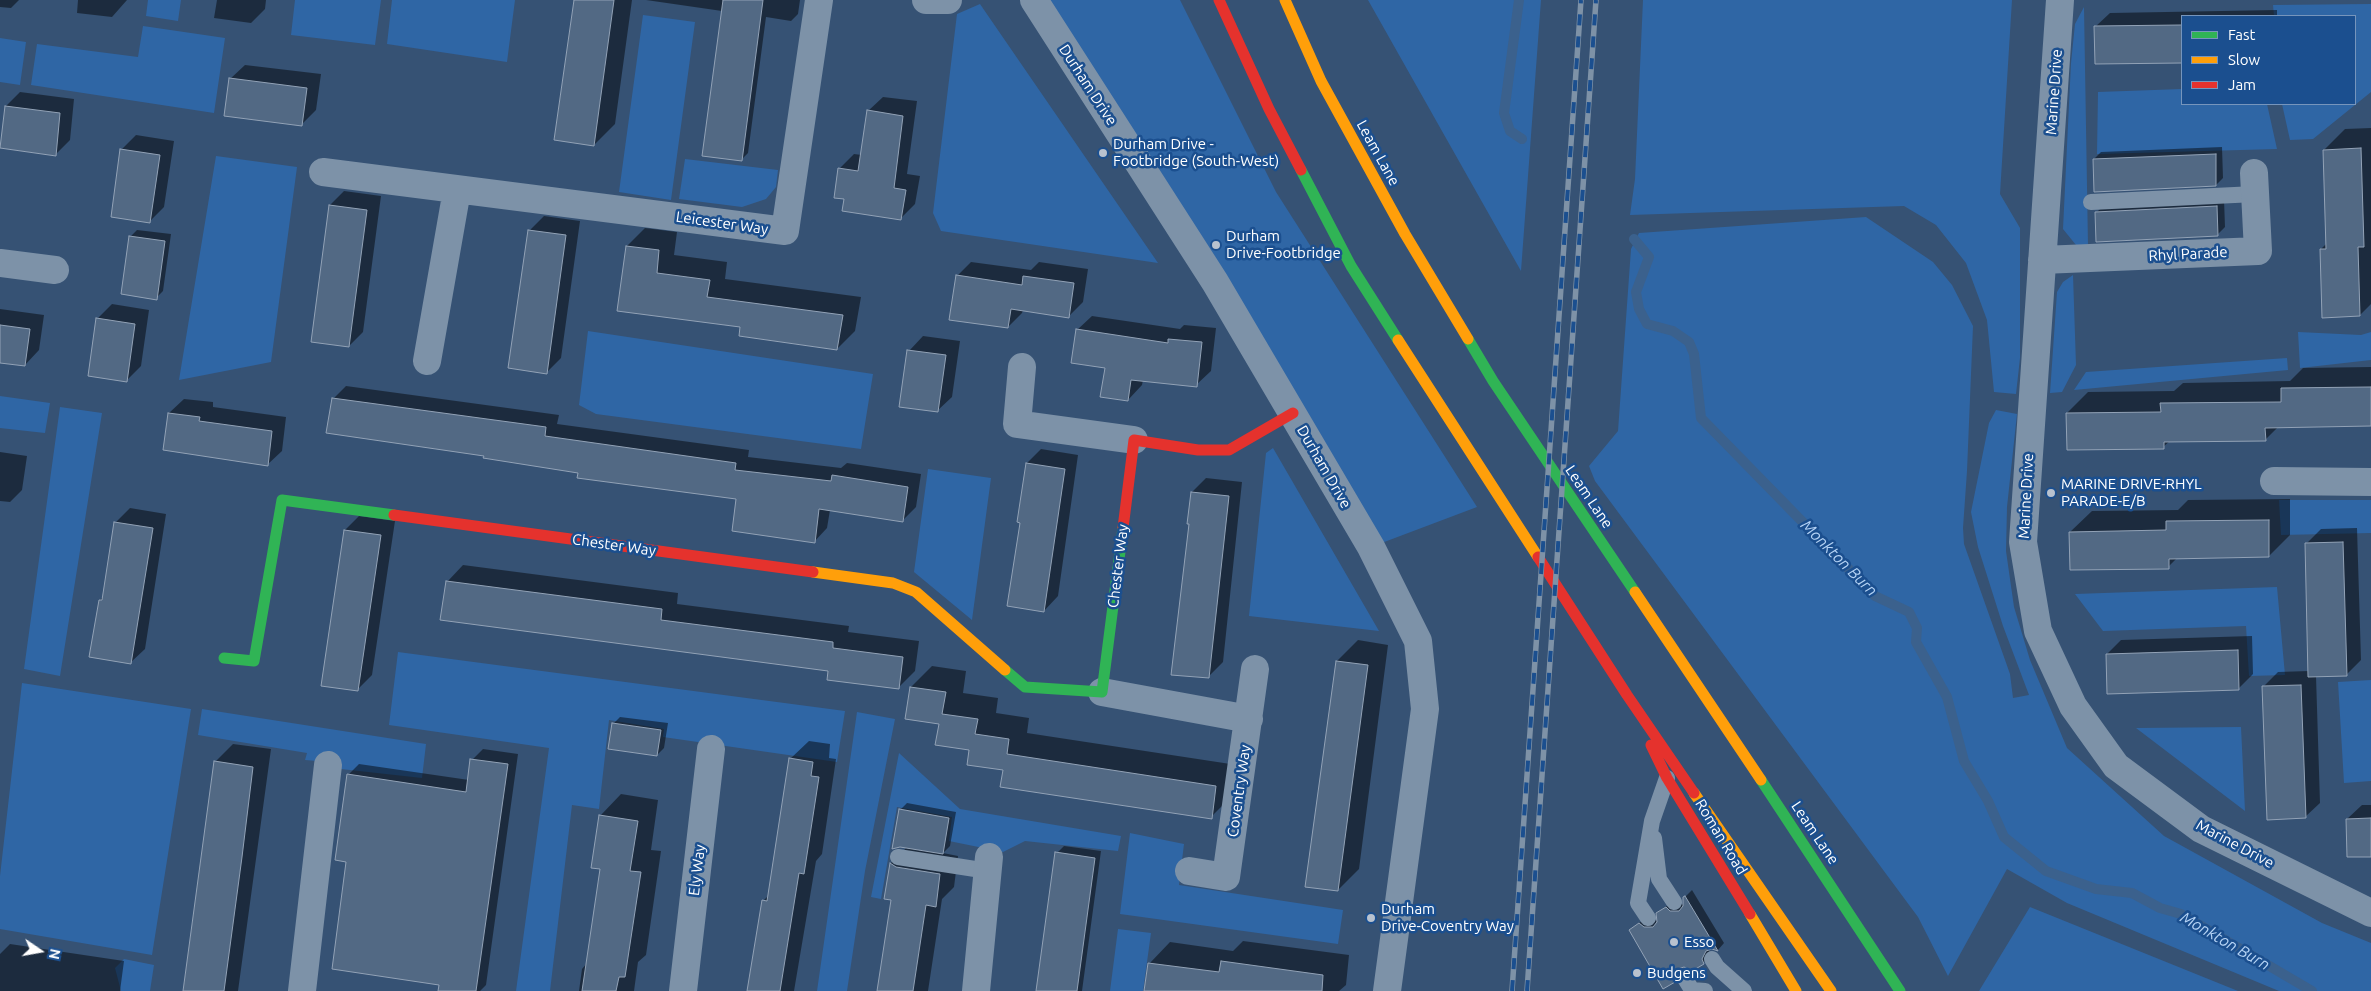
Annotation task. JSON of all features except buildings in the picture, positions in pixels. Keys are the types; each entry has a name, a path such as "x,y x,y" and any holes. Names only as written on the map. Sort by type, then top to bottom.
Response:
{"main road":[{"path":"1219,0 1269,109 1351,266 1627,695 1831,991"},
{"name":"Leam Lane","path":"1285,0 1321,81 1405,234 1493,380 1827,878 1900,991"},
{"path":"1134,440 1198,450 1229,450 1293,413"},
{"name":"Chester Way","path":"224,658 254,661 282,500 893,583 916,592 1025,687 1102,692 1134,440"},
{"name":"Roman Road","path":"1627,695 1667,778 1796,991"},
{"path":"1827,878 1913,991"}],"street":[{"name":"Leicester Way","path":"323,172 785,231 819,0"},
{"path":"926,0 948,0"},
{"name":"Durham Drive","path":"1034,0 1215,282 1370,547 1418,640 1425,709 1387,991"},
{"name":"Marine Drive","path":"2060,0 2023,542 2038,631 2072,706 2116,766 2201,829 2371,913"},
{"name":"Rhyl Parade","path":"2042,260 2258,251 2254,184"},
{"path":"428,360 457,190"},
{"path":"0,263 55,270"},
{"path":"1022,367 1017,424 1134,440"},
{"path":"2274,481 2371,482"},
{"name":"Coventry Way","path":"1189,871 1226,877 1255,668"},
{"name":"Chester Way","path":"1102,692 1249,719"},
{"name":"Ely Way","path":"683,991 711,749"},
{"path":"302,991 328,765"},
{"path":"976,991 989,864"}],"lane":[{"path":"2091,202 2254,184"},
{"path":"1648,918 1638,903 1652,821 1667,778"},
{"path":"1652,821 1659,878 1674,902"},
{"path":"898,857 989,864"},
{"path":"1712,959 1717,967 1744,991"},
{"path":"1684,976 1692,990 1705,991"}],"shaded area":[{"path":"148,0 181,0 178,21 146,16"},
{"path":"295,0 381,0 375,45 291,35"},
{"path":"392,0 515,0 507,62 387,44"},
{"path":"1034,0 1180,0 1276,192 1477,507 1371,547"},
{"path":"1368,0 1541,0 1521,271"},
{"path":"1643,0 2012,0 2000,194 2020,228 2020,358 2016,394 1994,392 1987,320 1966,263 1936,225 1904,206 1630,215 1635,179"},
{"path":"980,4 1158,263 941,231 933,213 957,14"},
{"path":"2371,4 2371,92 2356,104 2356,15 2274,15 2273,5"},
{"path":"2084,7 2088,246 2076,245 2063,229 2071,63 2075,24"},
{"path":"643,15 695,22 671,200 619,192"},
{"path":"143,26 225,38 214,113 31,85 37,44 138,57"},
{"path":"0,38 26,42 20,85 0,82"},
{"path":"2181,89 2181,105 2267,105 2277,149 2097,154 2098,92"},
{"path":"2282,105 2355,105 2313,139 2290,140"},
{"path":"216,156 297,167 271,362 179,380"},
{"path":"685,159 778,170 776,187 766,199 742,207 679,199"},
{"path":"1866,217 1933,262 1952,285 1973,326 1963,528 1964,544 2010,674 2013,698 2029,695 2003,626 1978,547 1971,512 1989,423 1996,410 2017,414 2007,507 2006,551 2014,607 2030,660 2067,748 2164,836 2322,923 2371,943 2371,991 2279,991 2067,903 2007,869 1948,976 1918,917 1595,481 1589,466 1618,431 1631,249 1639,233"},
{"path":"2073,275 2076,365 2062,392 2050,393 2057,292 2063,282"},
{"path":"588,331 873,374 861,449 596,414 579,405"},
{"path":"2298,332 2361,335 2371,332 2371,360 2300,368"},
{"path":"2287,358 2288,370 2074,390 2086,372"},
{"path":"0,396 50,403 45,433 0,428"},
{"path":"60,407 102,413 60,676 24,669"},
{"path":"1273,448 1379,631 1249,616 1266,453"},
{"path":"928,469 991,478 972,620 914,572"},
{"path":"2279,500 2371,500 2371,533 2281,535"},
{"path":"2277,587 2285,675 2249,676 2246,626 2103,631 2075,594"},
{"path":"398,652 845,711 837,762 663,737 664,729 609,720 599,809 572,805 550,991 516,991 549,748 389,725"},
{"path":"2371,680 2371,781 2344,783 2338,682"},
{"path":"22,683 191,709 152,955 0,929 0,876"},
{"path":"202,709 426,744 422,778 341,769 341,763 305,760 307,753 198,735"},
{"path":"857,712 895,719 865,871 847,991 817,991"},
{"path":"2241,727 2245,811 2136,728"},
{"path":"899,753 960,809 1121,836 1118,851 1025,841 1003,852 949,841 952,817 897,807 881,899 871,897"},
{"path":"1130,833 1184,844 1179,885 1343,910 1338,944 1120,914"},
{"path":"2030,907 2238,991 1979,991"},
{"path":"1118,929 1151,933 1143,991 1110,991"},
{"path":"124,959 154,965 150,991 121,991 115,968"}],"waterway":[{"name":"Monkton Burn","path":"1519,0 1504,113 1510,131 1522,139"},
{"name":"Monkton Burn","path":"1634,239 1649,257 1636,292 1639,309 1647,324 1673,331 1689,342 1694,354 1701,418 1875,596 1909,612 1917,628 1916,642 1947,697 1964,761 1988,801 2004,837 2046,871 2096,889 2132,893 2160,908 2181,914 2312,991"}],"railway":[{"path":"1512,991 1581,0"},
{"path":"1527,991 1596,0"}],"traffic: fast":[{"path":"1301,170 1351,266 1398,340"},
{"path":"1468,339 1493,381 1635,592"},
{"path":"224,658 254,661 282,500 394,515"},
{"path":"1005,670 1025,687 1102,692 1123,528"},
{"path":"1761,780 1900,991"}],"traffic: slow":[{"path":"1285,0 1321,81 1405,234 1468,339"},
{"path":"1398,340 1538,557"},
{"path":"813,572 893,583 916,592 1005,670"},
{"path":"1635,592 1761,780"},
{"path":"1694,793 1831,991"},
{"path":"1750,914 1796,991"}],"traffic: jam":[{"path":"1219,0 1269,109 1301,170"},
{"path":"1123,528 1134,440 1198,450 1229,450 1293,413"},
{"path":"394,515 813,572"},
{"path":"1538,557 1627,695 1694,793"},
{"path":"1651,745 1667,778 1750,914"}],"place":[{"name":"Durham Drive - Footbridge (South-West)","path":"1103,153"},
{"name":"Durham Drive-Footbridge","path":"1216,245"},
{"name":"MARINE DRIVE-RHYL PARADE-E/B","path":"2051,493"},
{"name":"Durham Drive-Coventry Way","path":"1371,918"},
{"name":"Esso","path":"1674,942"},
{"name":"Budgens","path":"1637,973"}]}
